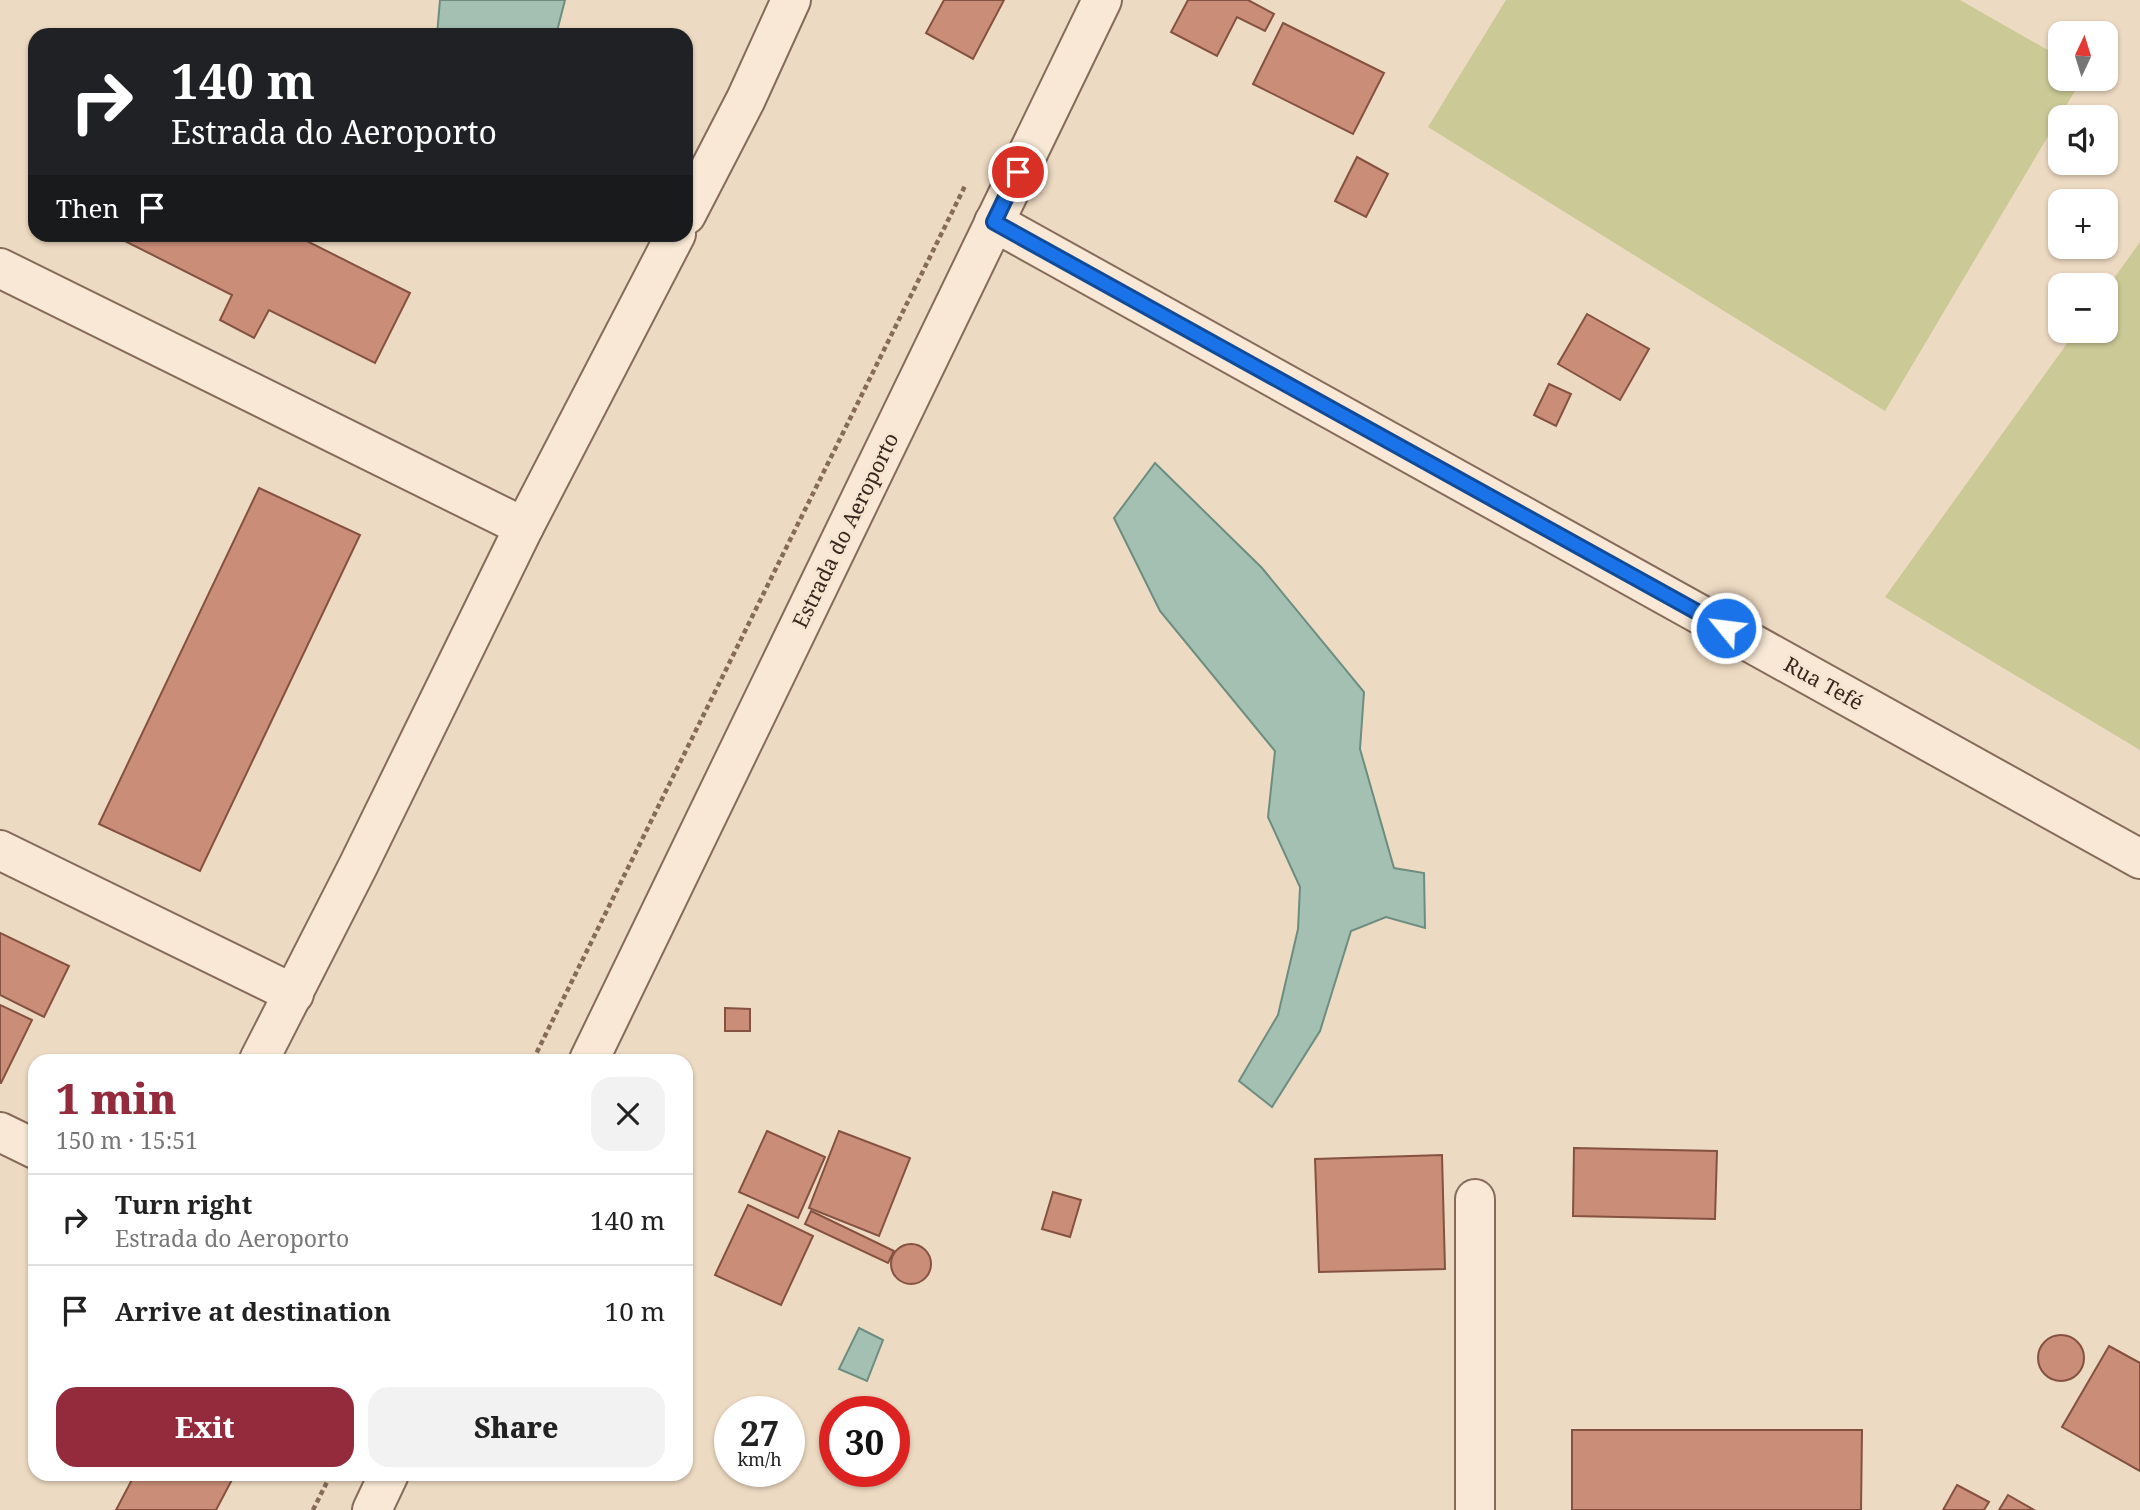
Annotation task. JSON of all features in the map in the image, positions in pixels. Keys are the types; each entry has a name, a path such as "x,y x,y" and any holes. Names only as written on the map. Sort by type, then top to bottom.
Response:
{"street":[{"path":"693,201 746,99 791,0"},
{"name":"Estrada do Aeroporto","path":"592,1054 1102,0"},
{"name":"Rua Tefé","path":"994,222 2140,859"},
{"path":"262,1054 524,527 672,242"},
{"path":"0,268 524,527"},
{"path":"0,850 294,994"},
{"path":"0,1132 28,1146"},
{"path":"1475,1199 1475,1510"},
{"path":"372,1510 386,1481"}],"path":[{"path":"536,1054 970,175"},
{"path":"313,1510 328,1481"}],"shaded area":[{"path":"440,0 565,0 558,28 438,28"},
{"path":"1506,0 1960,0 2048,50 2048,91 2075,91 2067,105 2048,105 2048,136 1885,411 1428,127"},
{"path":"2140,242 2140,750 1885,597 2067,343 2118,343 2118,273"},
{"path":"1155,463 1262,568 1364,692 1360,749 1394,868 1424,873 1425,928 1386,917 1351,931 1320,1031 1272,1107 1239,1081 1278,1015 1298,929 1300,887 1268,817 1275,751 1160,611 1114,518"},
{"path":"859,1328 883,1340 867,1381 839,1369"}],"building":[{"path":"944,0 1004,0 973,59 926,33"},
{"path":"1188,0 1248,0 1274,14 1265,31 1237,17 1217,56 1171,32"},
{"path":"1283,23 1384,73 1353,134 1253,84"},
{"path":"1357,157 1388,174 1366,217 1335,201"},
{"path":"127,242 309,242 410,293 375,363 269,310 254,338 220,320 232,295"},
{"path":"1587,314 1649,349 1620,400 1558,364"},
{"path":"1549,384 1571,394 1556,426 1534,415"},
{"path":"259,488 360,535 200,871 99,824"},
{"path":"0,933 69,966 44,1017 0,995"},
{"path":"0,1005 32,1020 1,1083 0,1083"},
{"path":"725,1008 750,1009 750,1031 725,1031"},
{"path":"767,1131 825,1157 798,1218 739,1192"},
{"path":"839,1131 910,1158 879,1236 809,1208"},
{"path":"1574,1148 1717,1151 1715,1219 1573,1216"},
{"path":"1442,1155 1445,1269 1319,1272 1315,1159"},
{"path":"1053,1192 1081,1200 1070,1237 1042,1229"},
{"path":"748,1205 813,1236 781,1305 715,1275"},
{"path":"811,1211 894,1251 888,1263 805,1224"},
{"path":"911,1244 919,1245 925,1250 930,1256 930,1272 925,1278 919,1283 911,1284 903,1283 897,1278 892,1272 891,1264 892,1256 897,1250 903,1245"},
{"path":"2061,1335 2077,1342 2084,1358 2077,1374 2061,1381 2045,1374 2038,1358 2045,1342"},
{"path":"2109,1346 2140,1363 2140,1471 2062,1427"},
{"path":"1572,1430 1862,1430 1861,1510 1572,1510"},
{"path":"131,1481 231,1481 216,1510 116,1510"},
{"path":"1957,1485 1989,1502 1984,1510 1943,1510"},
{"path":"2008,1495 2034,1510 1999,1510"}],"route":[{"path":"1018,172 994,222 1726,628"}]}
